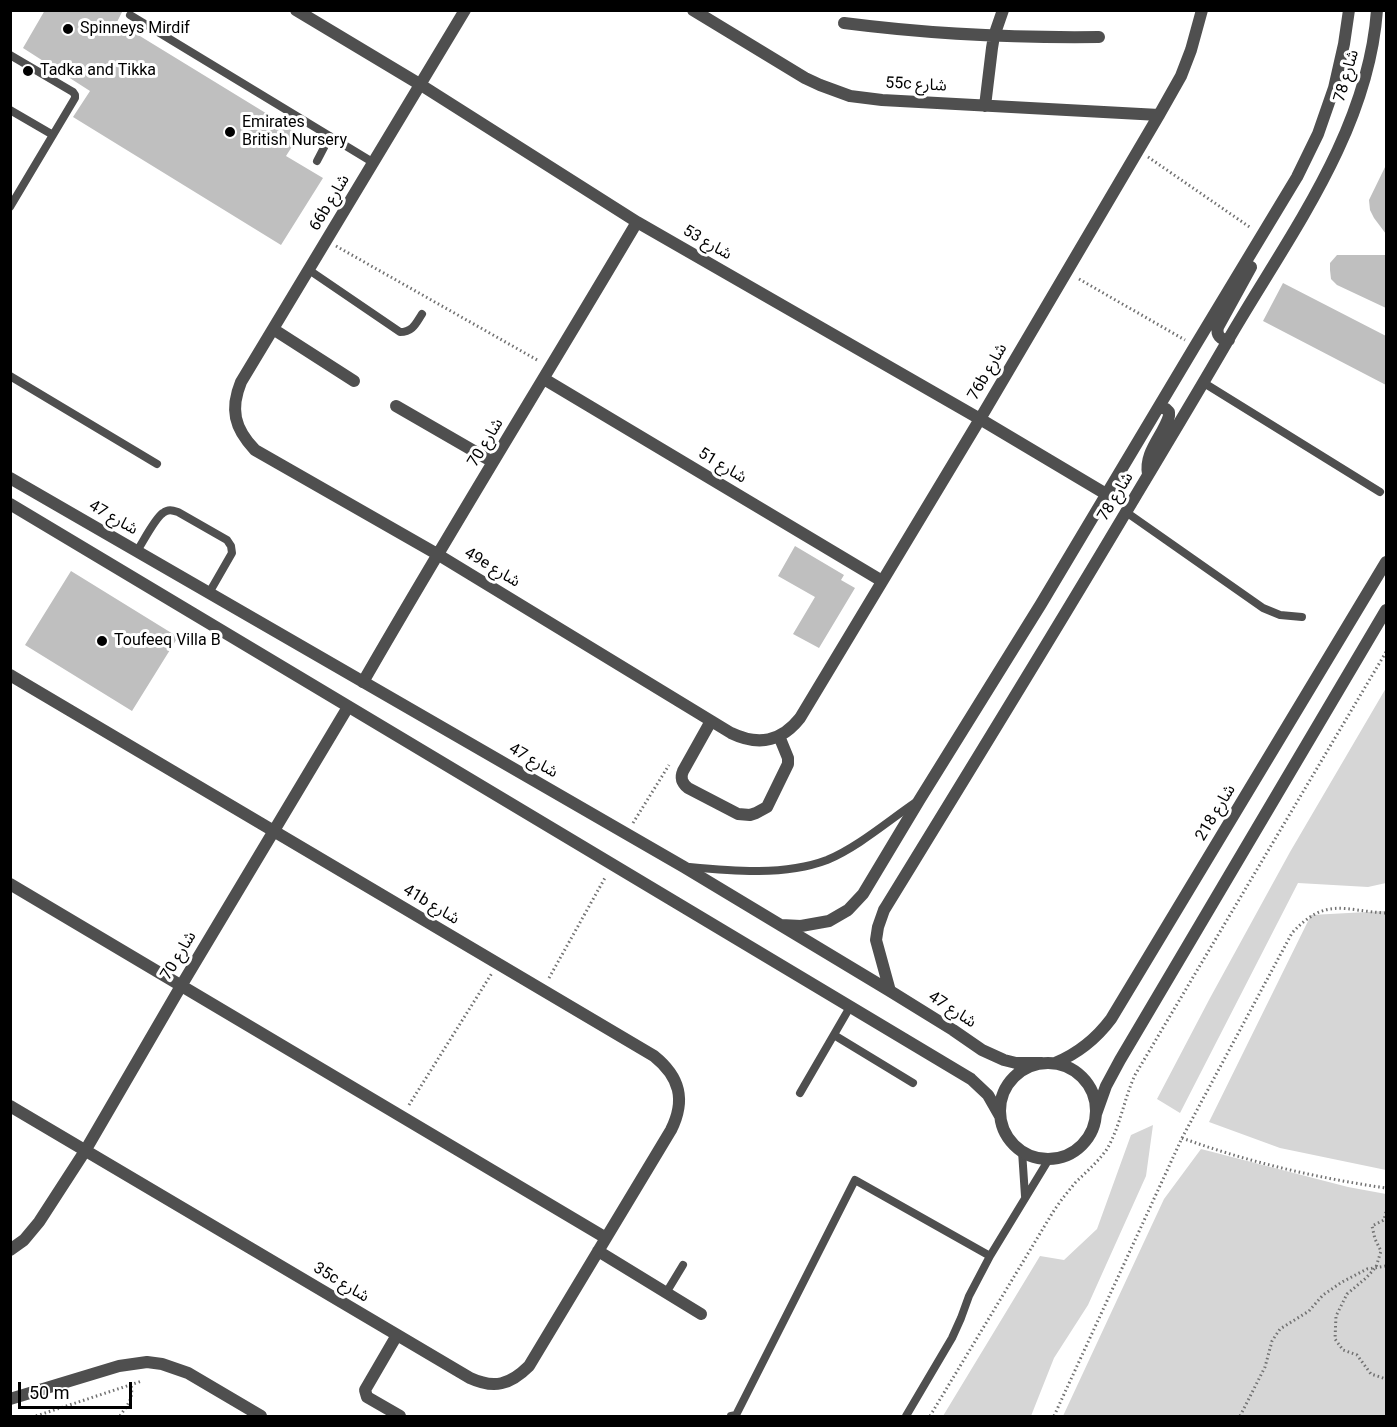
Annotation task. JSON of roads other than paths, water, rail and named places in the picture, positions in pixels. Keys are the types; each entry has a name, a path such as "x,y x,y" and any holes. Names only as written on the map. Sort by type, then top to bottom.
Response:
{"street":[{"name":"شارع 53","path":"296,10 421,85 637,222 1106,494"},
{"name":"66b شارع","path":"242,382 465,10"},
{"name":"55c شارع","path":"693,10 805,78 835,91 866,99 1159,115"},
{"path":"985,106 994,36 1003,10"},
{"name":"76b شارع","path":"779,736 787,732 800,718 1139,151 1181,76 1202,10"},
{"name":"شارع 78","path":"781,925 801,926 829,921 848,910 864,894 1297,177 1318,134 1334,88 1349,10"},
{"name":"شارع 78","path":"890,991 876,940 884,910 1064,618 1311,201 1358,102 1375,31 1377,10"},
{"path":"844,23 994,36 1099,37"},
{"name":"شارع 70","path":"363,682 437,554 637,222"},
{"path":"1228,340 1219,337 1218,327 1257,257 1262,235"},
{"path":"273,329 354,381"},
{"name":"شارع 51","path":"544,379 882,581"},
{"name":"49e شارع","path":"242,382 237,393 236,418 243,435 255,450 437,554 731,733 749,740 769,740 779,736"},
{"path":"396,406 493,462"},
{"path":"1148,475 1149,455 1169,416 1166,409 1159,407"},
{"name":"شارع 47","path":"11,478 684,867 890,991 982,1050 1010,1061 1028,1064 1041,1063"},
{"path":"10,504 971,1079 988,1095 1011,1142 1022,1151 1035,1157 1049,1159 1076,1150 1086,1141 1093,1128 1106,1086 1116,1066 1386,610"},
{"name":"شارع 218","path":"1056,1063 1082,1050 1111,1019 1386,562"},
{"name":"41b شارع","path":"10,675 664,1064 671,1073 679,1095 676,1119 606,1238"},
{"name":"شارع 70","path":"10,1250 24,1240 39,1222 85,1150 348,707"},
{"path":"711,721 683,771 682,780 688,788 738,814 750,815 767,807 788,764 788,758 779,736"},
{"path":"10,884 606,1238"},
{"path":"1000,1116 1002,1095 1013,1077 1021,1070 1041,1063 1056,1063 1069,1067 1081,1076 1093,1094 1096,1114"},
{"name":"35c شارع","path":"10,1106 482,1383 495,1385 508,1382 520,1376 529,1366 606,1238"},
{"path":"598,1251 701,1314"},
{"path":"397,1335 365,1389 367,1397 400,1416"},
{"path":"10,1398 119,1366 147,1362 162,1364 189,1373 261,1416"}],"lane":[{"path":"130,15 374,163"},
{"path":"10,55 75,93 75,97 10,207"},
{"path":"10,110 53,135"},
{"path":"316,161 330,136"},
{"path":"309,270 400,332 414,327 422,314"},
{"path":"10,376 158,464"},
{"path":"1204,383 1380,492"},
{"path":"137,551 160,515 170,510 178,512 227,540 232,553 209,593"},
{"path":"1126,512 1263,608 1280,615 1302,617"},
{"path":"684,867 758,871 782,869 826,860 849,849 920,800"},
{"path":"800,1093 850,1007"},
{"path":"834,1035 913,1083"},
{"path":"1022,1151 1025,1198"},
{"path":"906,1416 952,1338 969,1296 990,1256 1049,1159"},
{"path":"731,1416 736,1415 855,1180 990,1256"},
{"path":"666,1293 683,1265"}],"place":[{"name":"Spinneys Mirdif","path":"68,29"},
{"name":"Tadka and Tikka","path":"28,71"},
{"name":"Emirates British Nursery","path":"230,132"},
{"name":"Toufeeq Villa B","path":"102,641"}]}
